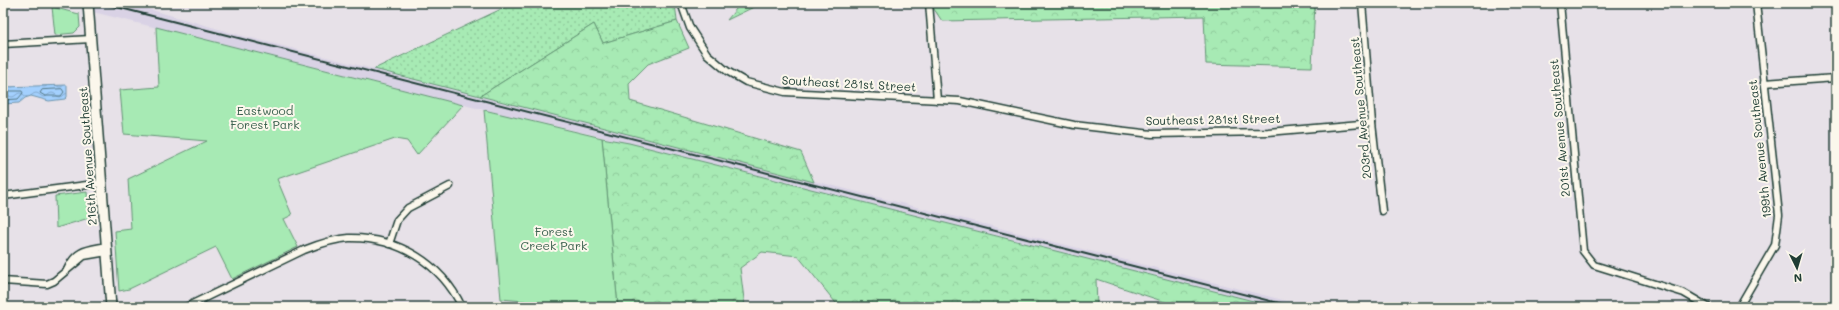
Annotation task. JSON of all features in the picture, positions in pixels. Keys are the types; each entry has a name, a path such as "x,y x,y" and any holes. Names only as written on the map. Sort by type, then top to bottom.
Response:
{"street":[{"name":"216th Avenue Southeast","path":"88,3 112,307"},
{"name":"Southeast 281st Street","path":"681,3 690,28 705,53 738,78 756,86 785,92 973,103 1079,126 1152,134 1268,132 1372,123"},
{"path":"929,3 937,100"},
{"name":"203rd Avenue Southeast","path":"1362,3 1372,123 1382,211"},
{"name":"201st Avenue Southeast","path":"1560,3 1583,251 1594,265 1684,293 1708,307"},
{"name":"199th Avenue Southeast","path":"1738,307 1775,245 1779,215 1756,3"},
{"path":"3,44 91,39"},
{"path":"1764,83 1836,78"},
{"path":"3,196 102,183"},
{"path":"388,244 397,220 408,208 450,186"},
{"path":"186,307 304,250 325,242 348,238 370,240 407,250 428,263 448,284 462,307"},
{"path":"3,281 47,284 65,273 72,258 78,253 107,249"}],"shaded area":[{"path":"88,3 127,3 243,36 1310,307 1277,307 629,143 484,110 89,11"}],"green space":[{"path":"514,3 675,3 677,21 603,43 594,24 480,96 374,69"},
{"path":"741,3 762,3 727,20"},
{"path":"930,3 1315,3 1312,67 1206,64 1204,16 942,21"},
{"path":"52,7 79,14 80,27 74,33 55,35"},
{"path":"677,21 689,48 648,64 629,83 630,101 801,152 814,182 480,96 594,24 603,43"},
{"name":"Eastwood Forest Park","path":"156,27 463,105 417,155 407,141 395,139 277,179 292,215 284,219 298,247 232,279 216,247 129,289 119,291 115,231 131,229 128,179 207,141 124,134 120,90 159,87"},
{"name":"Forest Creek Park","path":"484,110 602,138 618,307 546,307 524,301 501,299"},
{"path":"602,138 629,143 1277,307 1180,307 1096,279 1097,307 839,307 798,256 762,252 740,268 745,307 618,307"},
{"path":"87,192 89,218 56,228 55,196"}],"water":[{"path":"67,85 67,97 65,99 49,101 31,96 25,98 19,103 3,104 3,87"}],"railway":[{"path":"101,3 1294,307"}]}
